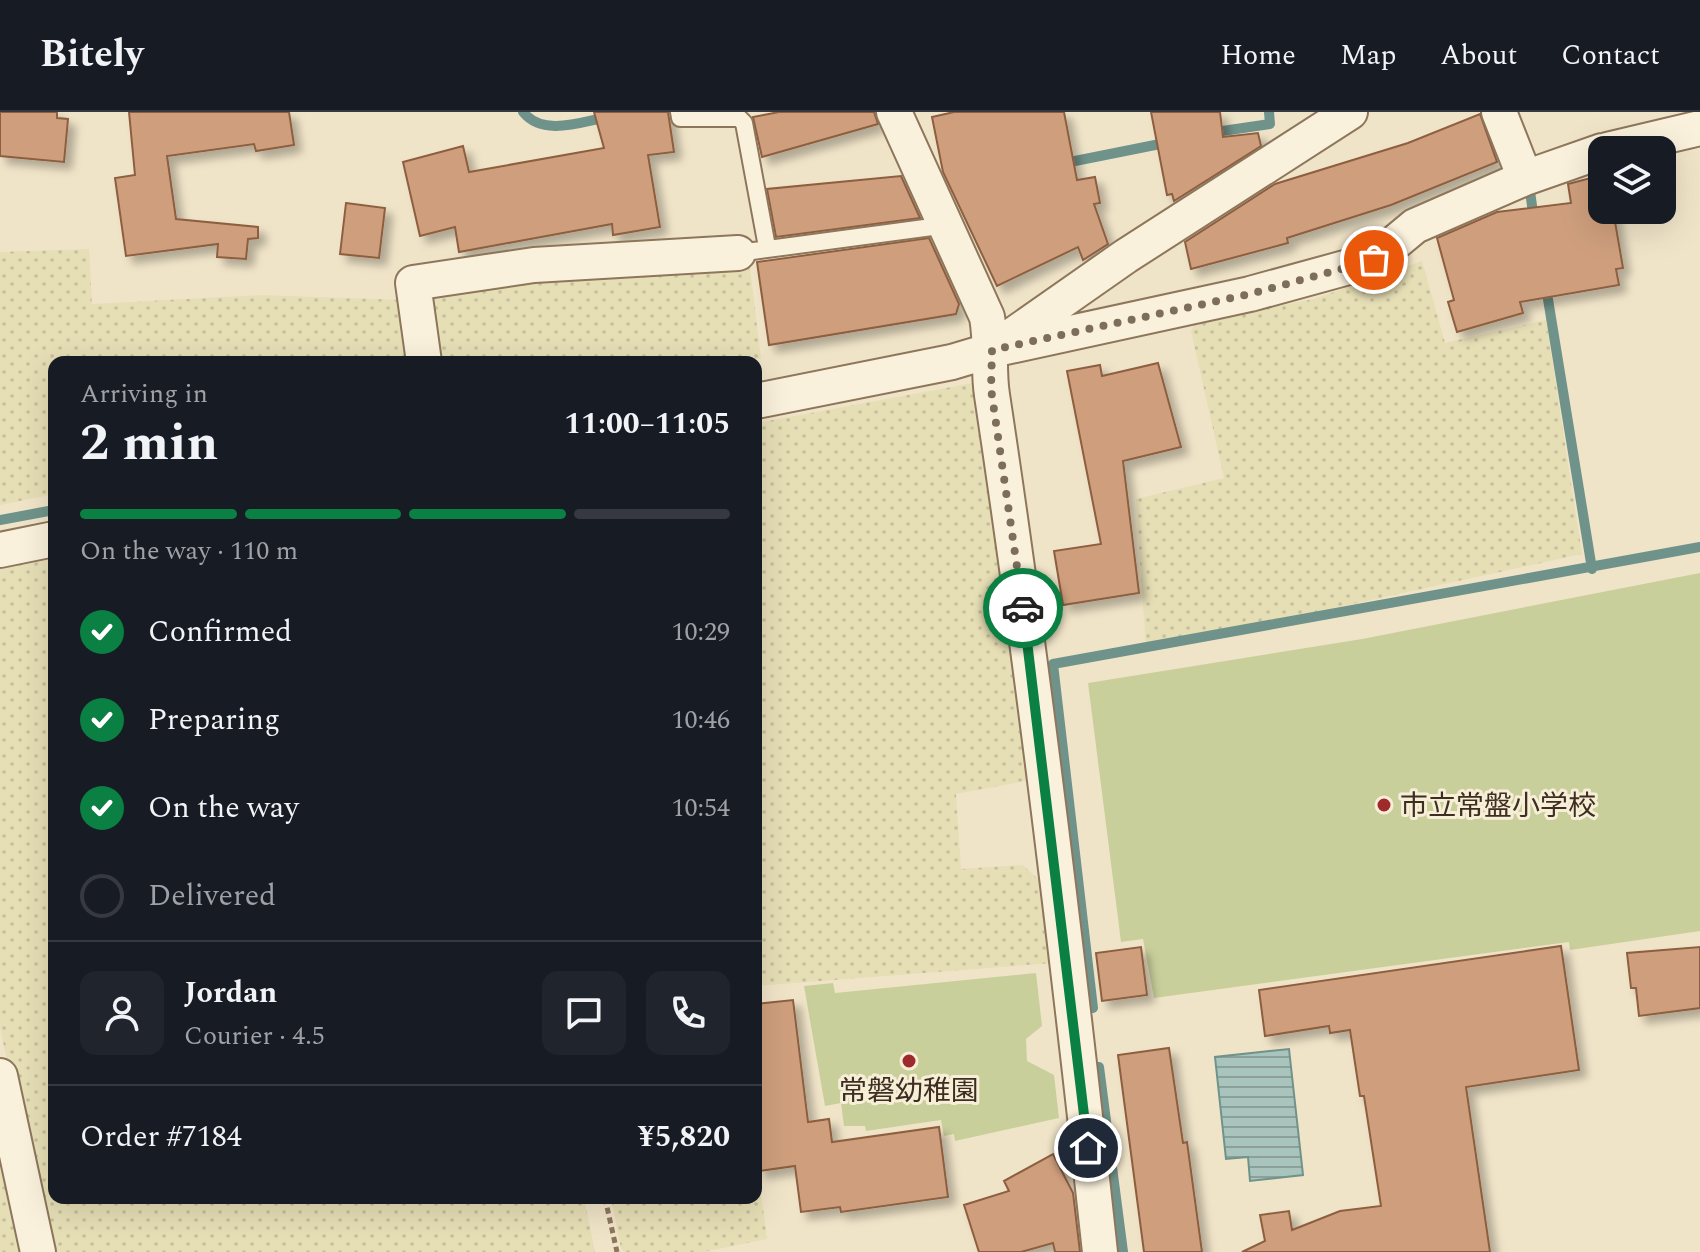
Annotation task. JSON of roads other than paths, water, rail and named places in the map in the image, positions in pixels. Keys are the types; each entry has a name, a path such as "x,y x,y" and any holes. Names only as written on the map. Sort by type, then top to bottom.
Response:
{"street":[{"path":"894,112 987,317 992,350 991,389 1016,549 1100,1252"},
{"path":"992,350 1126,256 1350,112"},
{"path":"1499,112 1525,178"},
{"path":"1667,136 1700,128"},
{"path":"762,400 952,362 992,350 1250,294 1374,260 1415,226 1525,178 1588,156"},
{"path":"423,356 413,283 534,265 752,250"},
{"path":"0,550 48,540"},
{"path":"0,1076 38,1252"}],"lane":[{"path":"679,112 680,118 739,118 744,123 752,250 947,225"}],"water":[{"path":"1289,1049 1303,1175 1250,1181 1248,1157 1226,1159 1215,1057"}],"waterway":[{"path":"523,112 531,120 552,126 608,117"},
{"path":"1209,133 1270,124 1269,112"},
{"path":"1060,164 1170,142"},
{"path":"1529,184 1534,220"},
{"path":"1546,287 1592,569"},
{"path":"0,520 48,511"},
{"path":"1093,1008 1053,664 1700,547"},
{"path":"1099,1067 1123,1252"}],"place":[{"name":"市立常盤小学校","path":"1384,805"},
{"name":"常磐幼稚園","path":"909,1061"}]}
